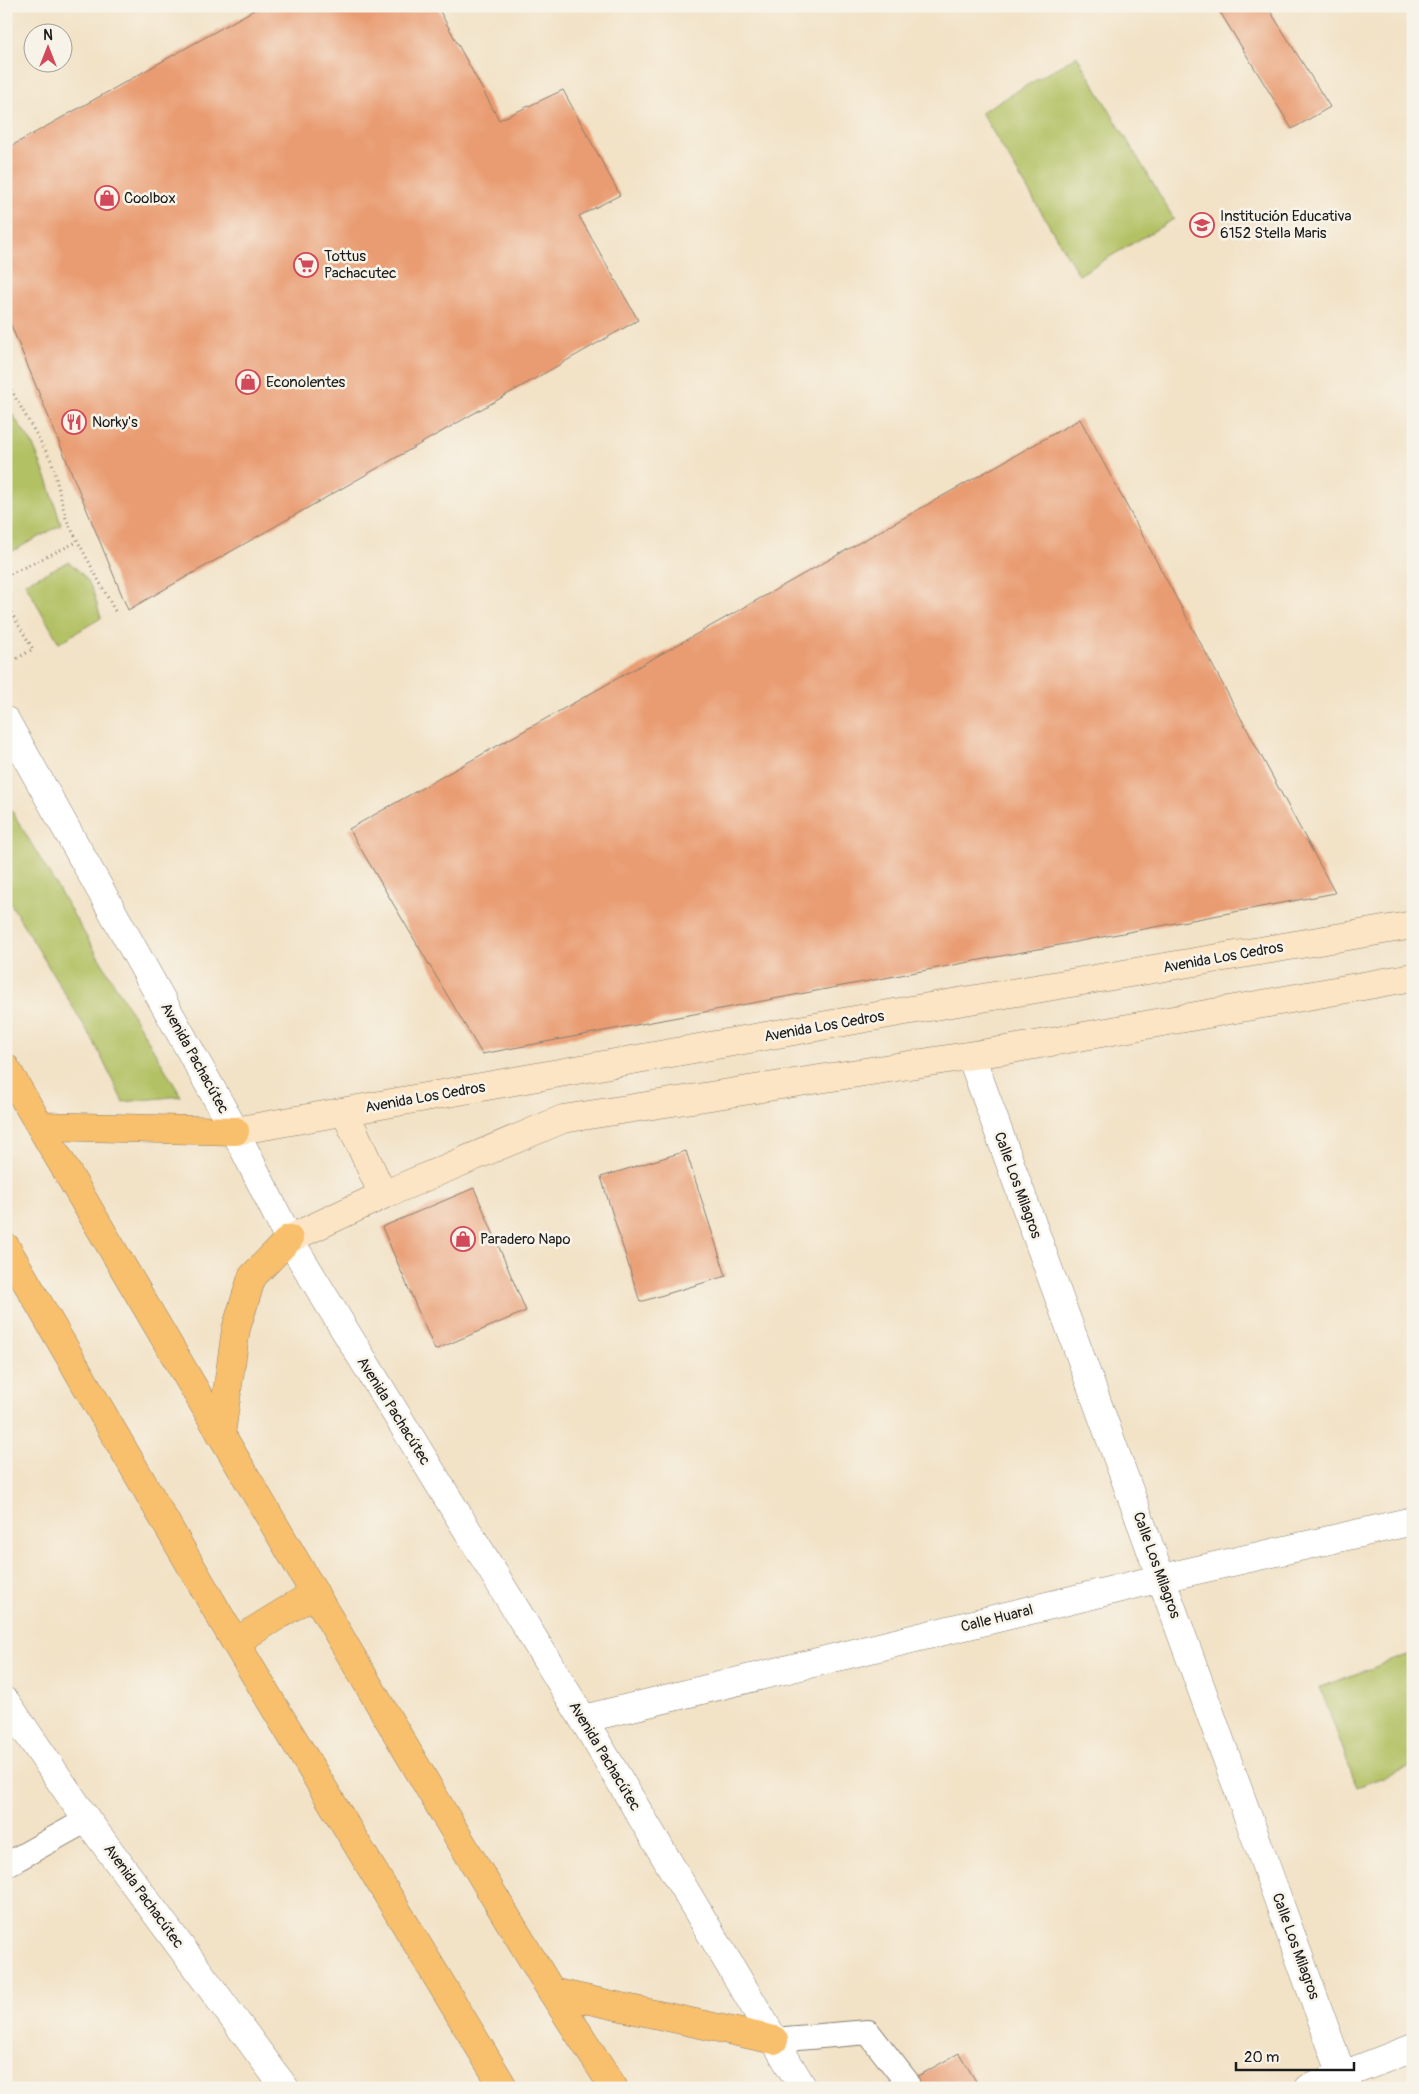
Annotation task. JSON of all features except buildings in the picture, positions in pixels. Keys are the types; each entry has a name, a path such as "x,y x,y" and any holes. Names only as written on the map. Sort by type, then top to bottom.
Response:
{"main road":[{"path":"6,1068 221,1435 552,1992 614,2088"},
{"path":"41,1126 235,1131"},
{"path":"221,1435 236,1329 252,1277 289,1239"},
{"path":"6,1247 235,1642 504,2088"},
{"path":"235,1642 315,1594"},
{"path":"552,1992 774,2040"}],"street":[{"name":"Avenida Pachacútec","path":"6,721 235,1131 289,1239 583,1718 803,2088"},
{"name":"Avenida Los Cedros","path":"235,1131 911,1010 1413,925"},
{"path":"289,1239 383,1195 563,1119 971,1056 1413,977"},
{"name":"Calle Los Milagros","path":"971,1056 1342,2075"},
{"path":"345,1112 383,1195"},
{"name":"Calle Huaral","path":"583,1718 1162,1578 1413,1521"},
{"name":"Avenida Pachacútec","path":"6,1702 87,1820 285,2088"},
{"path":"1310,2088 1413,2048"}],"lane":[{"path":"6,1865 87,1820"},
{"path":"774,2040 868,2032 907,2082"}],"path":[{"path":"6,380 52,462 66,519 115,611"},
{"path":"6,576 77,542"},
{"path":"6,604 33,649 6,665"}],"green space":[{"path":"1077,56 1174,219 1079,275 981,112"},
{"path":"6,405 33,445 48,482 61,525 9,553 6,549"},
{"path":"68,562 83,575 91,587 101,618 59,643 25,583"},
{"path":"6,801 181,1096 123,1102 94,1042 6,896"},
{"path":"1413,1653 1413,1766 1357,1787 1320,1687"}],"place":[{"name":"Coolbox","path":"107,198"},
{"name":"Institución Educativa 6152 Stella Maris","path":"1202,225"},
{"name":"Tottus Pachacutec","path":"306,265"},
{"name":"Econolentes","path":"248,382"},
{"name":"Norky's","path":"74,422"},
{"name":"Paradero Napo","path":"463,1239"}]}
